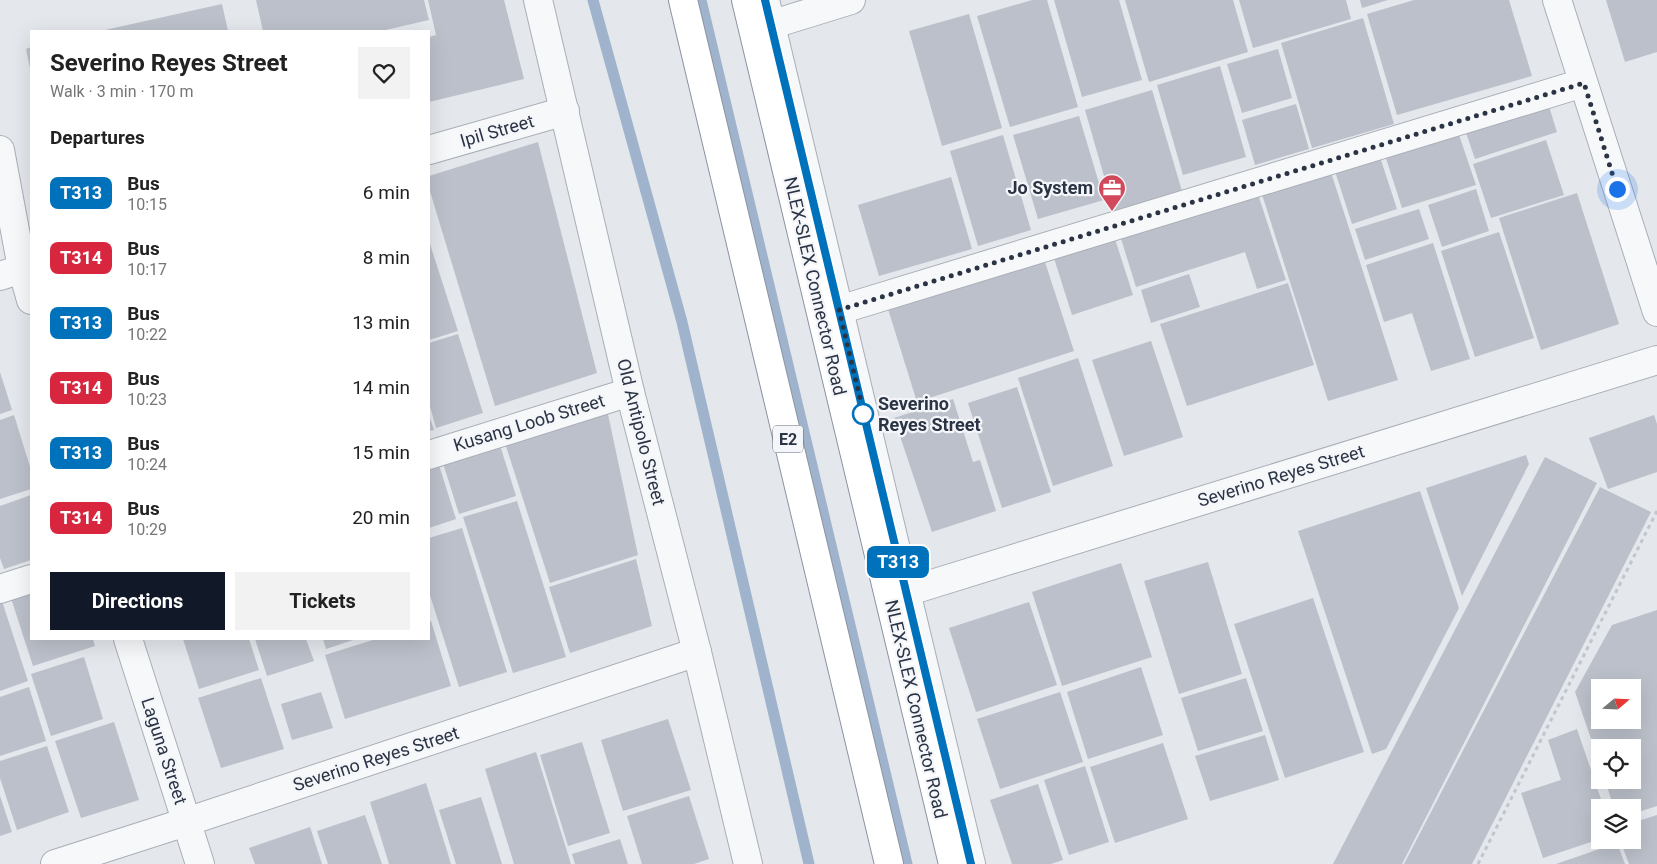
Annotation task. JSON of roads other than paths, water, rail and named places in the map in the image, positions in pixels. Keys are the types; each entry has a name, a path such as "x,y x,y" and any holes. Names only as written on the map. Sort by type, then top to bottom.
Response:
{"highway":[{"name":"E2","path":"683,0 889,864"},
{"name":"NLEX-SLEX Connector Road","path":"746,0 953,864"}],"street":[{"name":"Old Antipolo Street","path":"538,0 630,392 697,652 748,864"},
{"path":"851,0 768,12 970,864"},
{"path":"1557,0 1657,312"},
{"path":"839,310 1584,83"},
{"name":"Ipil Street","path":"430,150 565,111"},
{"path":"0,150 18,270 30,298"},
{"name":"Severino Reyes Street","path":"906,592 1657,360"},
{"name":"Kusang Loob Street","path":"430,455 630,392"},
{"path":"0,589 30,579"},
{"name":"Laguna Street","path":"128,640 200,864"},
{"name":"Severino Reyes Street","path":"55,864 697,652"}],"waterway":[{"path":"593,0 682,322 809,864"},
{"path":"701,0 907,864"}],"place":[{"name":"Jo System","path":"1112,212"},
{"name":"Severino Reyes Street","path":"863,414"}]}
